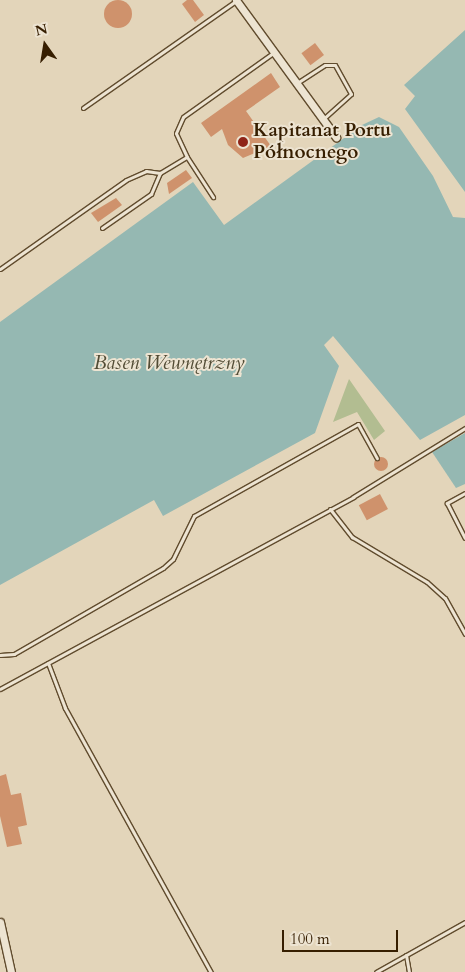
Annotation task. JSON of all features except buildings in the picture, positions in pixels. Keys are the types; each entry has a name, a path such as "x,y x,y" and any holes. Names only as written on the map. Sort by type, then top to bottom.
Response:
{"street":[{"path":"237,0 336,137"},
{"path":"0,922 11,972"}],"lane":[{"path":"83,108 237,0"},
{"path":"213,196 186,157 176,133 183,117 274,52"},
{"path":"297,83 330,63 351,87 348,100 323,119"},
{"path":"102,228 151,194 160,173 186,157"},
{"path":"0,269 126,180 146,171 160,173"},
{"path":"0,655 14,654 163,568 173,559 194,516 358,424 377,458"},
{"path":"0,689 330,509 465,428"},
{"path":"465,493 447,503 465,538"},
{"path":"330,509 352,537 427,582 445,598 465,634"},
{"path":"48,663 65,708 211,972"},
{"path":"376,972 465,922"},
{"path":"406,955 409,972"}],"green space":[{"path":"349,379 385,431 374,440 357,412 333,422"}],"water":[{"path":"465,30 465,192 405,109 415,96 404,85"},
{"name":"Basen Wewnętrzny","path":"379,117 399,127 433,176 453,217 465,218 465,415 420,440 333,336 324,345 339,366 315,433 163,516 154,500 0,585 0,322 193,182 224,225 362,125"},
{"path":"465,433 465,484 456,488 432,452"}],"place":[{"name":"Kapitanat Portu Północnego","path":"243,142"}]}
